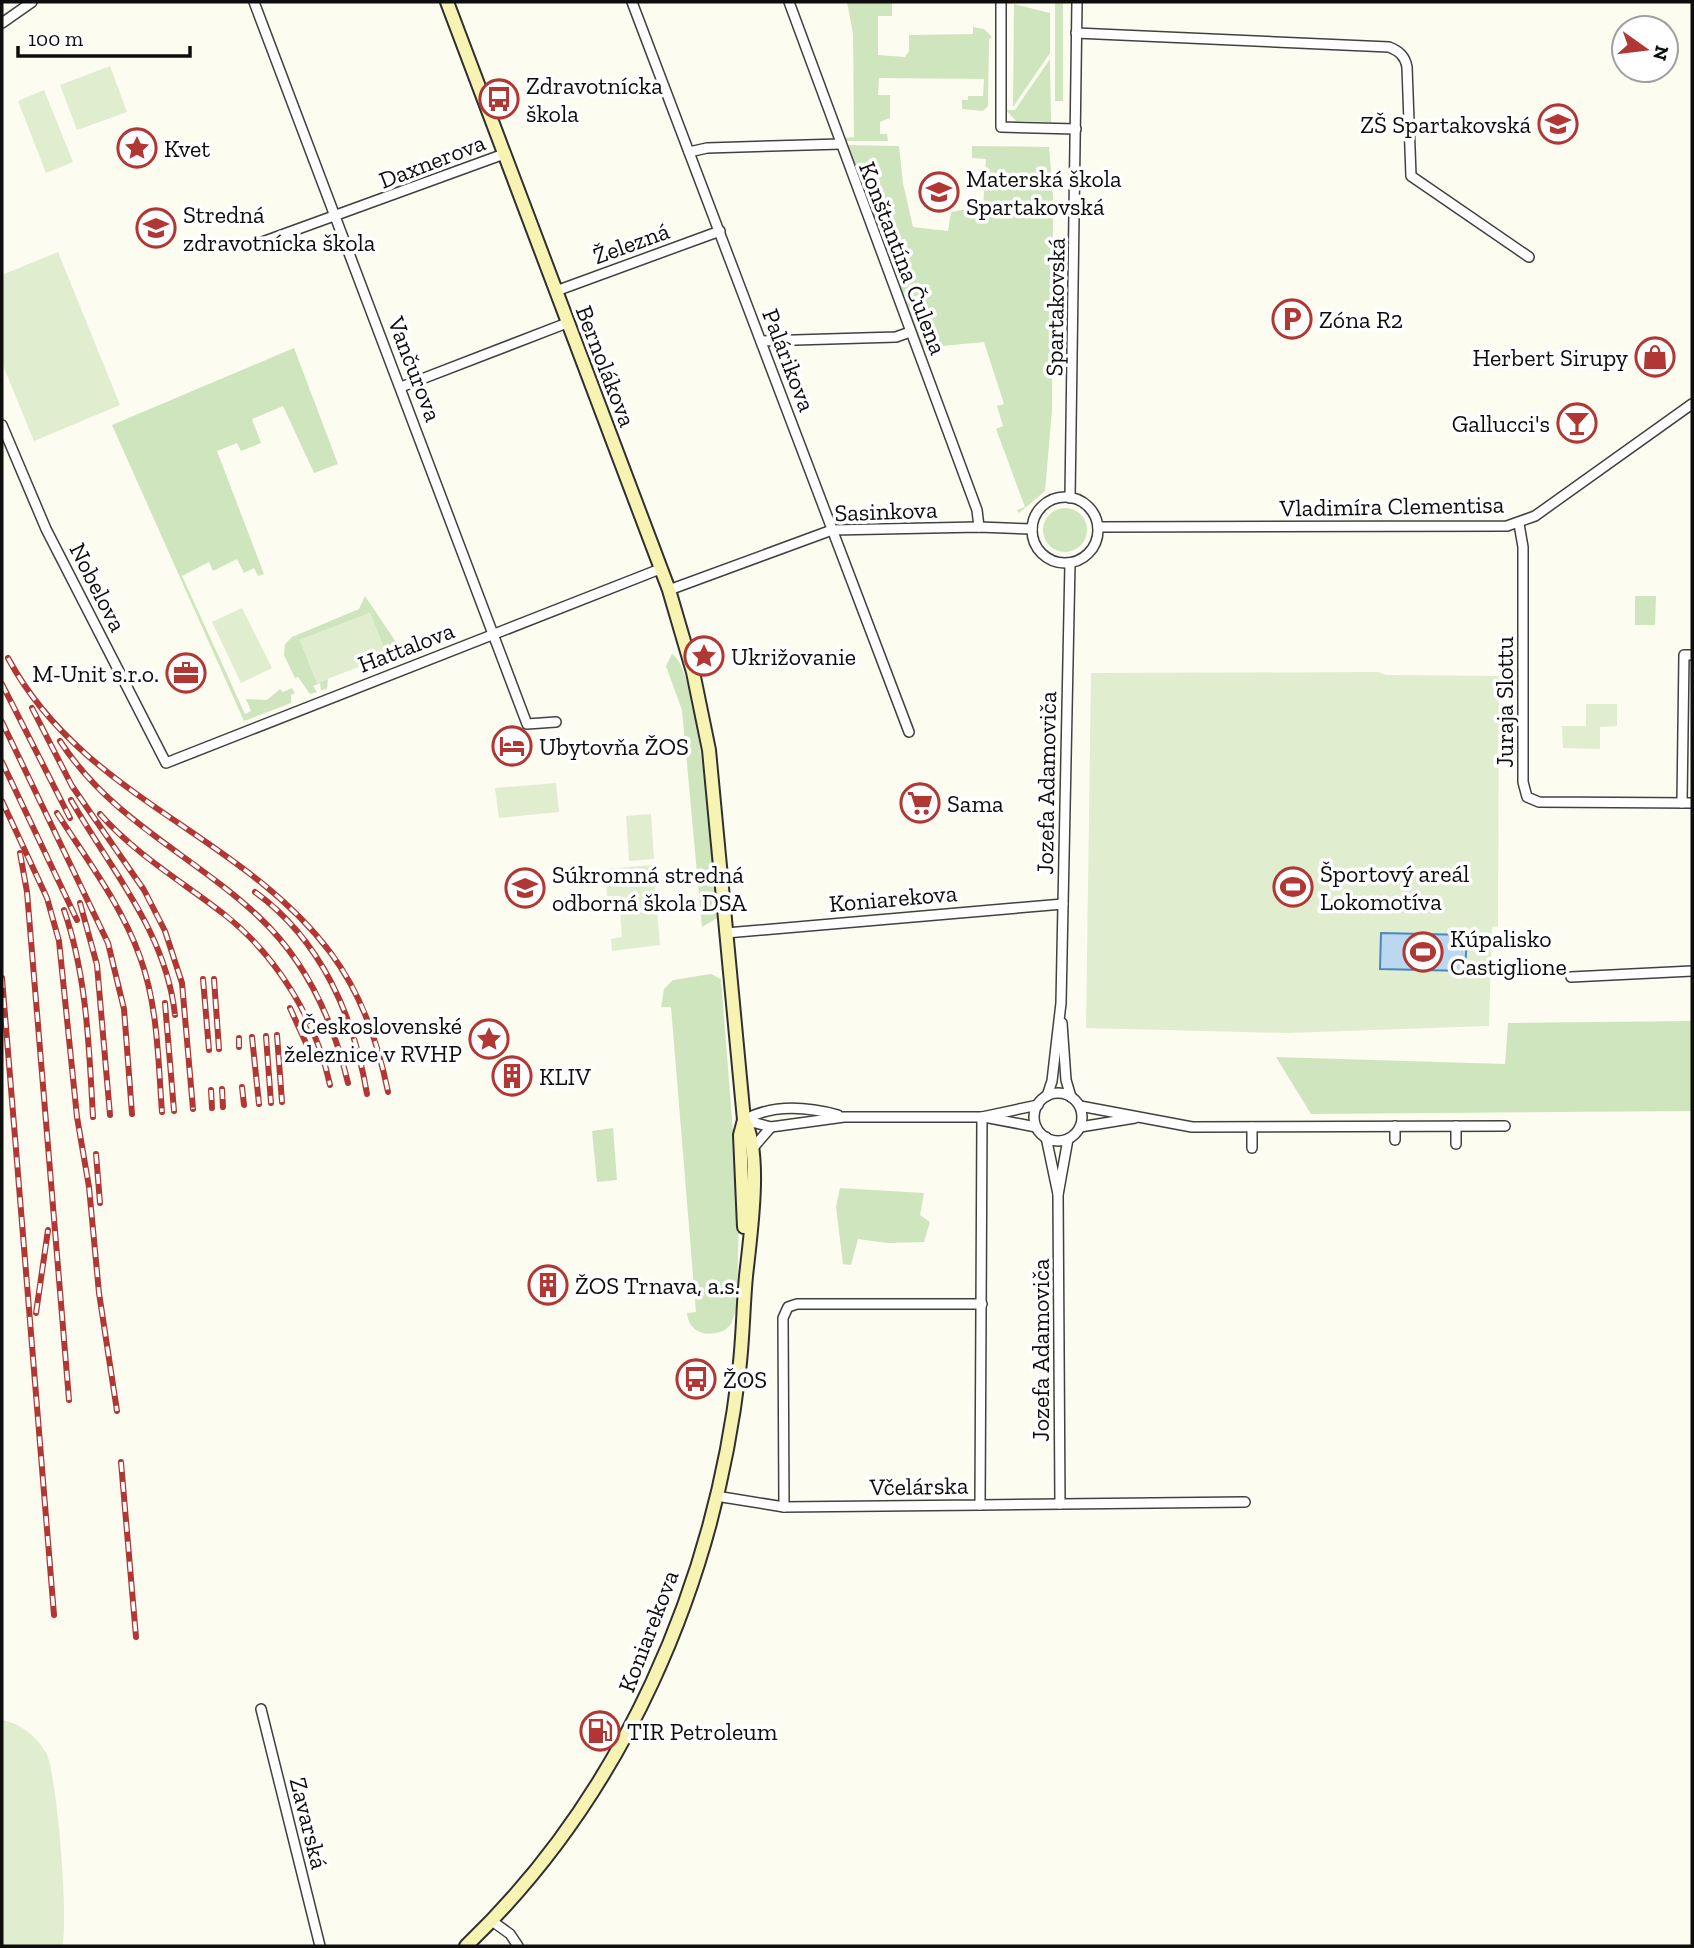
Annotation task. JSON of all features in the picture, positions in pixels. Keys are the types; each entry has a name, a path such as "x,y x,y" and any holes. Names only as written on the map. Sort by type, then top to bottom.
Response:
{"street":[{"path":"2,23 32,2"},
{"name":"Vančurova","path":"254,2 527,724 556,722"},
{"name":"Bernolákova","path":"447,2 668,590 693,672 709,750"},
{"name":"Palárikova","path":"632,2 909,733"},
{"name":"Konštantína Čulena","path":"789,2 977,510 979,527"},
{"path":"1000,2 1000,127 1076,129"},
{"name":"Spartakovská","path":"1070,498 1077,2"},
{"path":"1076,33 1389,47 1405,60 1411,176 1529,257"},
{"path":"689,152 707,148 841,145"},
{"name":"Daxnerova","path":"254,245 504,154"},
{"name":"Železná","path":"556,291 720,231"},
{"path":"401,387 567,323"},
{"path":"761,341 896,337 910,332"},
{"name":"Vladimíra Clementisa","path":"1098,527 1455,527 1519,524 1535,516 1692,404"},
{"name":"Nobelova","path":"2,425 47,529 166,763"},
{"path":"1058,498 1080,500 1092,510 1098,527 1090,553 1070,563 1052,561 1041,553 1033,541 1032,529 1041,507 1058,498"},
{"name":"Juraja Slottu","path":"1519,524 1523,547 1523,782 1527,797 1539,802 1687,803"},
{"name":"Sasinkova","path":"668,590 832,530 979,527 1032,529"},
{"name":"Jozefa Adamoviča","path":"1047,1096 1052,1081 1060,1003 1070,563"},
{"name":"Hattalova","path":"166,763 506,627 660,569"},
{"path":"1687,803 1684,655 1692,655"},
{"name":"Koniarekova","path":"709,750 744,1120 740,1135 746,1277"},
{"name":"Koniarekova","path":"726,933 1063,904"},
{"path":"1571,977 1688,971"},
{"name":"Jozefa Adamoviča","path":"1060,1003 1066,1080 1071,1097"},
{"path":"1137,1118 1080,1127 1068,1139 1054,1141 1037,1127 1035,1113 1038,1105 1047,1096 1059,1093 1071,1097 1080,1106 1192,1126 1505,1126"},
{"path":"742,1094 763,1110"},
{"path":"982,1117 1038,1105"},
{"path":"1080,1106 1080,1127"},
{"path":"744,1120 763,1110 821,1111 844,1117"},
{"path":"744,1120 771,1127 844,1117 982,1117 1037,1127"},
{"name":"Včelárska","path":"716,1496 784,1507 980,1505 982,1117"},
{"name":"Koniarekova","path":"466,1946 492,1921 564,1833 596,1788 631,1728 682,1615 716,1496 739,1371 751,1242 752,1150 751,1134 744,1120"},
{"path":"1395,1126 1395,1140"},
{"path":"1456,1126 1456,1144"},
{"path":"752,1150 763,1133 771,1127"},
{"path":"1252,1127 1252,1149"},
{"name":"Jozefa Adamoviča","path":"1046,1137 1058,1195"},
{"name":"Jozefa Adamoviča","path":"1060,1504 1058,1195 1068,1139"},
{"path":"784,1507 783,1318 788,1307 797,1304 982,1304"},
{"path":"980,1505 1245,1502"},
{"name":"Zavarská","path":"261,1709 320,1946"},
{"path":"492,1921 510,1934 518,1946"}],"green space":[{"path":"847,2 892,2 892,16 878,16 878,55 905,57 909,51 909,35 973,34 973,27 984,29 992,37 989,39 988,106 983,111 962,109 962,100 968,100 968,96 983,96 984,79 879,78 878,95 890,95 890,118 880,122 880,134 887,134 888,141 845,141 844,138 854,137 853,34"},
{"path":"1055,2 1063,2 1063,101 1055,101"},
{"path":"1014,4 1050,13 1050,53 1013,107"},
{"path":"1050,59 1051,122 1016,121 1006,110 1015,110"},
{"path":"110,66 127,112 77,130 60,85"},
{"path":"44,90 73,162 46,173 18,101"},
{"path":"847,145 899,146 903,183 913,227 948,231 951,212 962,210 1053,212 1052,410 1045,491 1019,513 1017,510 1025,507 996,429 1003,426 997,406 1004,404 984,342 921,348"},
{"path":"972,146 1049,147 1054,209 983,208 986,159 972,158"},
{"path":"58,252 120,405 34,441 2,363 2,275"},
{"path":"294,348 338,464 314,473 283,406 252,419 261,443 241,451 237,443 217,451 264,574 258,576 254,568 244,573 237,559 213,571 209,562 182,576 245,714 251,711 246,699 267,700 280,689 283,692 292,688 295,693 291,695 291,703 244,721 112,425"},
{"path":"1065,508 1080,515 1087,530 1080,545 1065,552 1050,545 1043,530 1050,515"},
{"path":"365,596 402,651 387,656 370,613 300,640 317,683 328,679 327,689 321,690 320,683 313,686 317,692 310,694 298,677 295,678 284,655 285,644 292,637 359,609"},
{"path":"1635,596 1656,596 1655,625 1635,625"},
{"path":"242,608 272,668 241,683 212,622"},
{"path":"370,613 387,656 317,683 300,640"},
{"path":"672,654 682,668 691,696 709,821 717,918 702,927 682,710 666,666"},
{"name":"Športový areál Lokomotíva","path":"1378,672 1386,675 1499,676 1498,926 1492,927 1489,1026 1287,1033 1086,1028 1091,673"},
{"path":"1586,704 1617,704 1617,726 1600,727 1600,749 1563,748 1562,726 1586,726"},
{"path":"556,783 559,812 499,818 495,788"},
{"path":"651,814 654,859 629,861 626,816"},
{"path":"653,865 660,945 612,951 611,939 622,937 619,896 607,896 605,869"},
{"path":"711,974 721,979 739,1208 737,1307 731,1324 725,1330 706,1334 691,1326 687,1313 696,1312 671,1007 661,1007 664,989 673,980"},
{"path":"1692,1021 1692,1111 1311,1114 1276,1057 1505,1064 1508,1023"},
{"path":"613,1128 617,1180 597,1182 592,1131"},
{"path":"840,1188 924,1193 920,1215 930,1222 924,1242 887,1243 858,1239 851,1265 843,1264 836,1207"},
{"path":"2,1720 16,1724 34,1737 44,1749 51,1769 63,1881 62,1946 2,1946"}],"water":[{"name":"Kúpalisko Castiglione","path":"1381,933 1467,935 1465,971 1380,969"}],"railway":[{"path":"8,658 40,706 77,746 119,781 252,876 293,911 330,952 351,984 367,1019 388,1092"},
{"path":"2,684 70,818"},
{"path":"32,708 72,786 144,890 165,931 182,983 193,1109"},
{"path":"2,722 108,943 124,1009 132,1114"},
{"path":"60,741 81,769 128,815 207,874 276,934 316,993 335,1037 348,1083"},
{"path":"2,762 77,920"},
{"path":"71,800 149,929 170,985 175,1015"},
{"path":"2,801 47,898 59,941 77,1117 89,1187 99,1293 117,1411"},
{"path":"57,813 113,901 140,957 154,1014 162,1112"},
{"path":"100,814 160,868 244,931 261,950 292,991 304,1013 324,1061 330,1085"},
{"path":"20,853 27,892 69,1400"},
{"path":"255,892 299,933 331,982 353,1036 367,1094"},
{"path":"80,903 97,965 110,1115"},
{"path":"64,910 82,986 93,1117"},
{"path":"2,978 54,1615"},
{"path":"203,979 209,1050"},
{"path":"214,979 219,1049"},
{"path":"165,1003 174,1111"},
{"path":"290,1008 310,1052"},
{"path":"277,1035 282,1102"},
{"path":"266,1036 271,1103"},
{"path":"252,1037 259,1104"},
{"path":"239,1038 239,1047"},
{"path":"242,1087 244,1105"},
{"path":"222,1089 223,1107"},
{"path":"211,1090 212,1108"},
{"path":"96,1154 100,1203"},
{"path":"36,1313 48,1230"},
{"path":"121,1462 136,1637"}],"place":[{"name":"Zdravotnícka škola","path":"499,99"},
{"name":"ZŠ Spartakovská","path":"1558,124"},
{"name":"Kvet","path":"137,148"},
{"name":"Materská škola Spartakovská","path":"939,192"},
{"name":"Stredná zdravotnícka škola","path":"156,228"},
{"name":"Zóna R2","path":"1292,319"},
{"name":"Herbert Sirupy","path":"1655,357"},
{"name":"Gallucci's","path":"1577,423"},
{"name":"Ukrižovanie","path":"704,656"},
{"name":"M-Unit s.r.o.","path":"186,673"},
{"name":"Ubytovňa ŽOS","path":"512,746"},
{"name":"Sama","path":"920,803"},
{"name":"Športový areál Lokomotíva","path":"1293,887"},
{"name":"Súkromná stredná odborná škola DSA","path":"525,888"},
{"name":"Kúpalisko Castiglione","path":"1423,952"},
{"name":"Československé železnice v RVHP","path":"489,1039"},
{"name":"KLIV","path":"512,1076"},
{"name":"ŽOS Trnava, a.s.","path":"548,1285"},
{"name":"ŽOS","path":"696,1379"},
{"name":"TIR Petroleum","path":"600,1731"}]}
